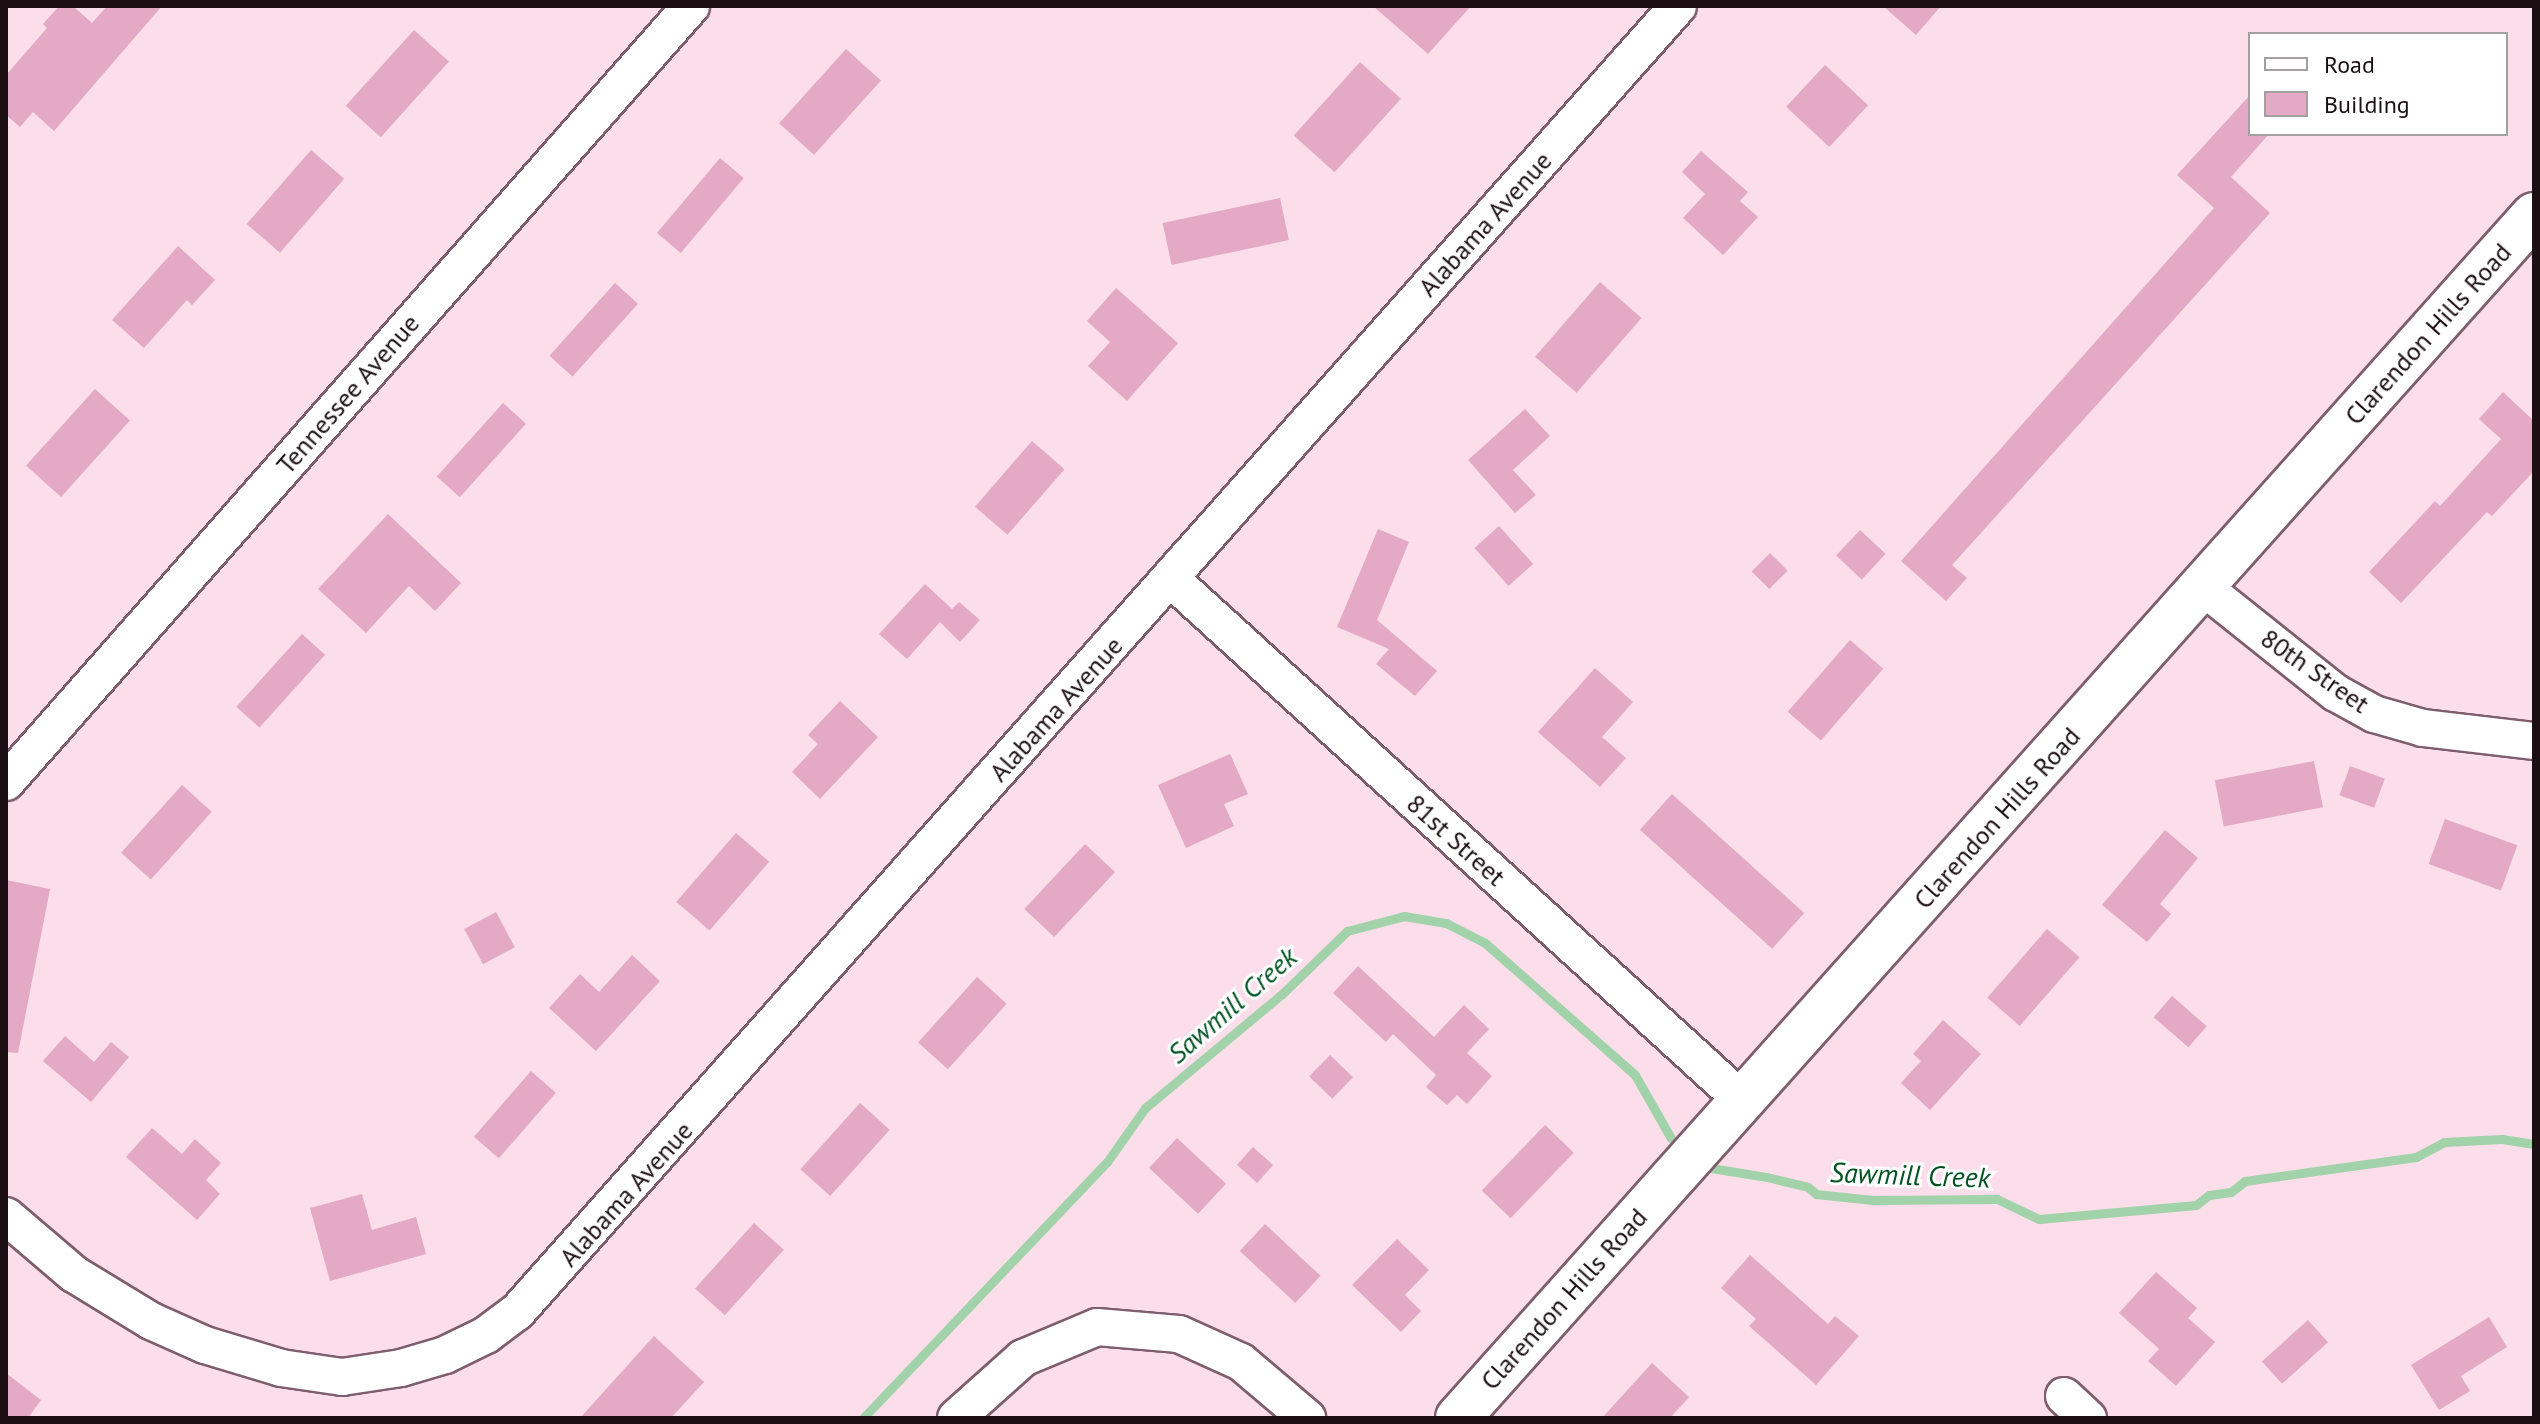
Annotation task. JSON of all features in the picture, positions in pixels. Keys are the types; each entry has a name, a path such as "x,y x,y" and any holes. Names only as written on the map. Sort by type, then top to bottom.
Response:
{"street":[{"name":"Tennessee Avenue","path":"6,782 691,6"},
{"name":"Alabama Avenue","path":"6,1216 103,1294 151,1321 205,1345 270,1365 342,1377 401,1368 445,1355 486,1335 535,1295 1678,6"},
{"name":"Clarendon Hills Road","path":"1458,1418 2534,215"},
{"name":"81st Street","path":"1171,579 1742,1100"},
{"name":"80th Street","path":"2203,587 2336,693 2374,714 2423,728 2534,741"},
{"path":"956,1418 1023,1358 1097,1327 1179,1334 1241,1362 1307,1418"}],"building":[{"path":"59,6 73,6 92,23 107,6 162,6 54,131 33,112 20,127 6,115 6,75 47,28 43,24"},
{"path":"1373,6 1471,6 1428,54"},
{"path":"1883,6 1941,6 1916,35"},
{"path":"414,30 449,61 381,137 346,106"},
{"path":"846,49 881,80 814,155 779,123"},
{"path":"1360,62 1401,99 1335,172 1294,136"},
{"path":"1825,65 1868,105 1829,147 1786,107"},
{"path":"2248,97 2248,136 2267,136 2231,177 2270,213 1952,565 1967,578 1946,601 1901,561 2214,208 2177,175"},
{"path":"311,150 344,179 280,253 247,224"},
{"path":"1701,151 1748,192 1740,201 1758,217 1723,255 1683,218 1705,194 1682,172"},
{"path":"720,158 744,178 681,253 657,233"},
{"path":"1280,198 1289,240 1172,265 1163,223"},
{"path":"178,246 215,280 192,305 187,300 144,348 112,320"},
{"path":"1600,282 1642,318 1577,393 1535,357"},
{"path":"615,283 638,304 572,377 549,356"},
{"path":"1116,288 1178,343 1127,401 1088,366 1110,342 1087,321"},
{"path":"95,389 130,420 61,497 26,466"},
{"path":"2503,392 2534,421 2534,471 2492,516 2487,512 2401,603 2369,572 2435,501 2440,506 2501,439 2479,419"},
{"path":"503,403 526,424 460,497 437,477"},
{"path":"1525,409 1550,436 1513,470 1536,495 1515,513 1468,460"},
{"path":"1032,441 1064,469 1007,535 975,507"},
{"path":"388,514 461,583 435,611 409,586 366,633 318,589"},
{"path":"1499,526 1533,564 1509,586 1474,548"},
{"path":"1378,529 1409,542 1377,620 1437,671 1415,696 1376,664 1389,649 1337,627"},
{"path":"1860,530 1886,554 1862,579 1836,556"},
{"path":"1770,553 1788,571 1769,589 1752,571"},
{"path":"925,584 952,609 959,602 980,620 960,642 940,622 907,659 879,634"},
{"path":"302,634 325,655 259,728 236,707"},
{"path":"1850,640 1883,669 1821,741 1788,712"},
{"path":"1595,668 1633,702 1602,737 1626,758 1600,787 1538,732"},
{"path":"840,701 878,737 820,799 792,772 818,744 808,735"},
{"path":"1230,754 1248,794 1224,804 1234,826 1186,848 1158,785"},
{"path":"2314,761 2323,807 2224,826 2215,780"},
{"path":"2350,766 2385,779 2374,808 2339,795"},
{"path":"182,785 212,812 151,879 121,853"},
{"path":"1672,794 1804,913 1772,949 1640,830"},
{"path":"2445,819 2517,845 2501,890 2429,864"},
{"path":"2165,830 2198,858 2160,904 2171,914 2147,942 2102,905"},
{"path":"736,833 769,862 710,931 676,902"},
{"path":"1085,844 1115,872 1054,937 1024,909"},
{"path":"6,880 50,889 18,1053 6,1052"},
{"path":"496,912 515,947 483,964 464,929"},
{"path":"2047,929 2079,957 2020,1026 1987,998"},
{"path":"632,955 660,981 596,1051 549,1008 580,974 599,992"},
{"path":"1358,966 1434,1037 1464,1005 1489,1029 1467,1053 1492,1076 1467,1104 1457,1095 1447,1105 1426,1087 1436,1075 1393,1034 1386,1042 1333,993"},
{"path":"977,977 1007,1004 948,1069 918,1042"},
{"path":"2172,996 2207,1026 2188,1047 2154,1017"},
{"path":"1943,1020 1981,1054 1930,1110 1901,1083 1921,1061 1913,1054"},
{"path":"65,1036 94,1062 111,1042 129,1057 91,1102 43,1061"},
{"path":"1330,1055 1353,1077 1332,1099 1309,1077"},
{"path":"531,1071 556,1093 499,1158 474,1137"},
{"path":"860,1103 890,1130 830,1196 800,1169"},
{"path":"1545,1125 1574,1153 1511,1218 1482,1190"},
{"path":"152,1128 182,1154 195,1139 221,1163 206,1180 220,1194 197,1220 126,1157"},
{"path":"1177,1138 1226,1184 1198,1214 1149,1168"},
{"path":"1253,1147 1273,1165 1257,1183 1237,1165"},
{"path":"362,1194 372,1230 416,1217 426,1254 330,1281 310,1208"},
{"path":"754,1223 784,1250 725,1315 695,1288"},
{"path":"1265,1224 1321,1276 1295,1303 1240,1251"},
{"path":"1397,1239 1429,1270 1405,1295 1421,1311 1401,1332 1352,1285"},
{"path":"1750,1255 1828,1324 1835,1316 1859,1336 1816,1385 1749,1326 1756,1319 1721,1288"},
{"path":"2156,1272 2197,1308 2188,1318 2215,1342 2176,1386 2148,1361 2159,1349 2119,1313"},
{"path":"2489,1317 2507,1347 2461,1376 2470,1391 2439,1410 2411,1365"},
{"path":"2308,1320 2328,1342 2282,1384 2262,1361"},
{"path":"654,1336 704,1382 671,1418 580,1418"},
{"path":"1652,1363 1689,1397 1670,1418 1602,1418"},
{"path":"6,1373 41,1400 28,1418 6,1418"}],"waterway":[{"name":"Sawmill Creek","path":"863,1418 1107,1162 1145,1108 1282,994 1347,931 1404,916 1446,923 1485,943 1635,1075 1671,1138"},
{"name":"Sawmill Creek","path":"1705,1167 1767,1177 1808,1187 1816,1194 1873,1200 1997,1199 2039,1219 2196,1205 2209,1195 2231,1192 2245,1181 2416,1157 2444,1142 2502,1139 2534,1144"}]}
